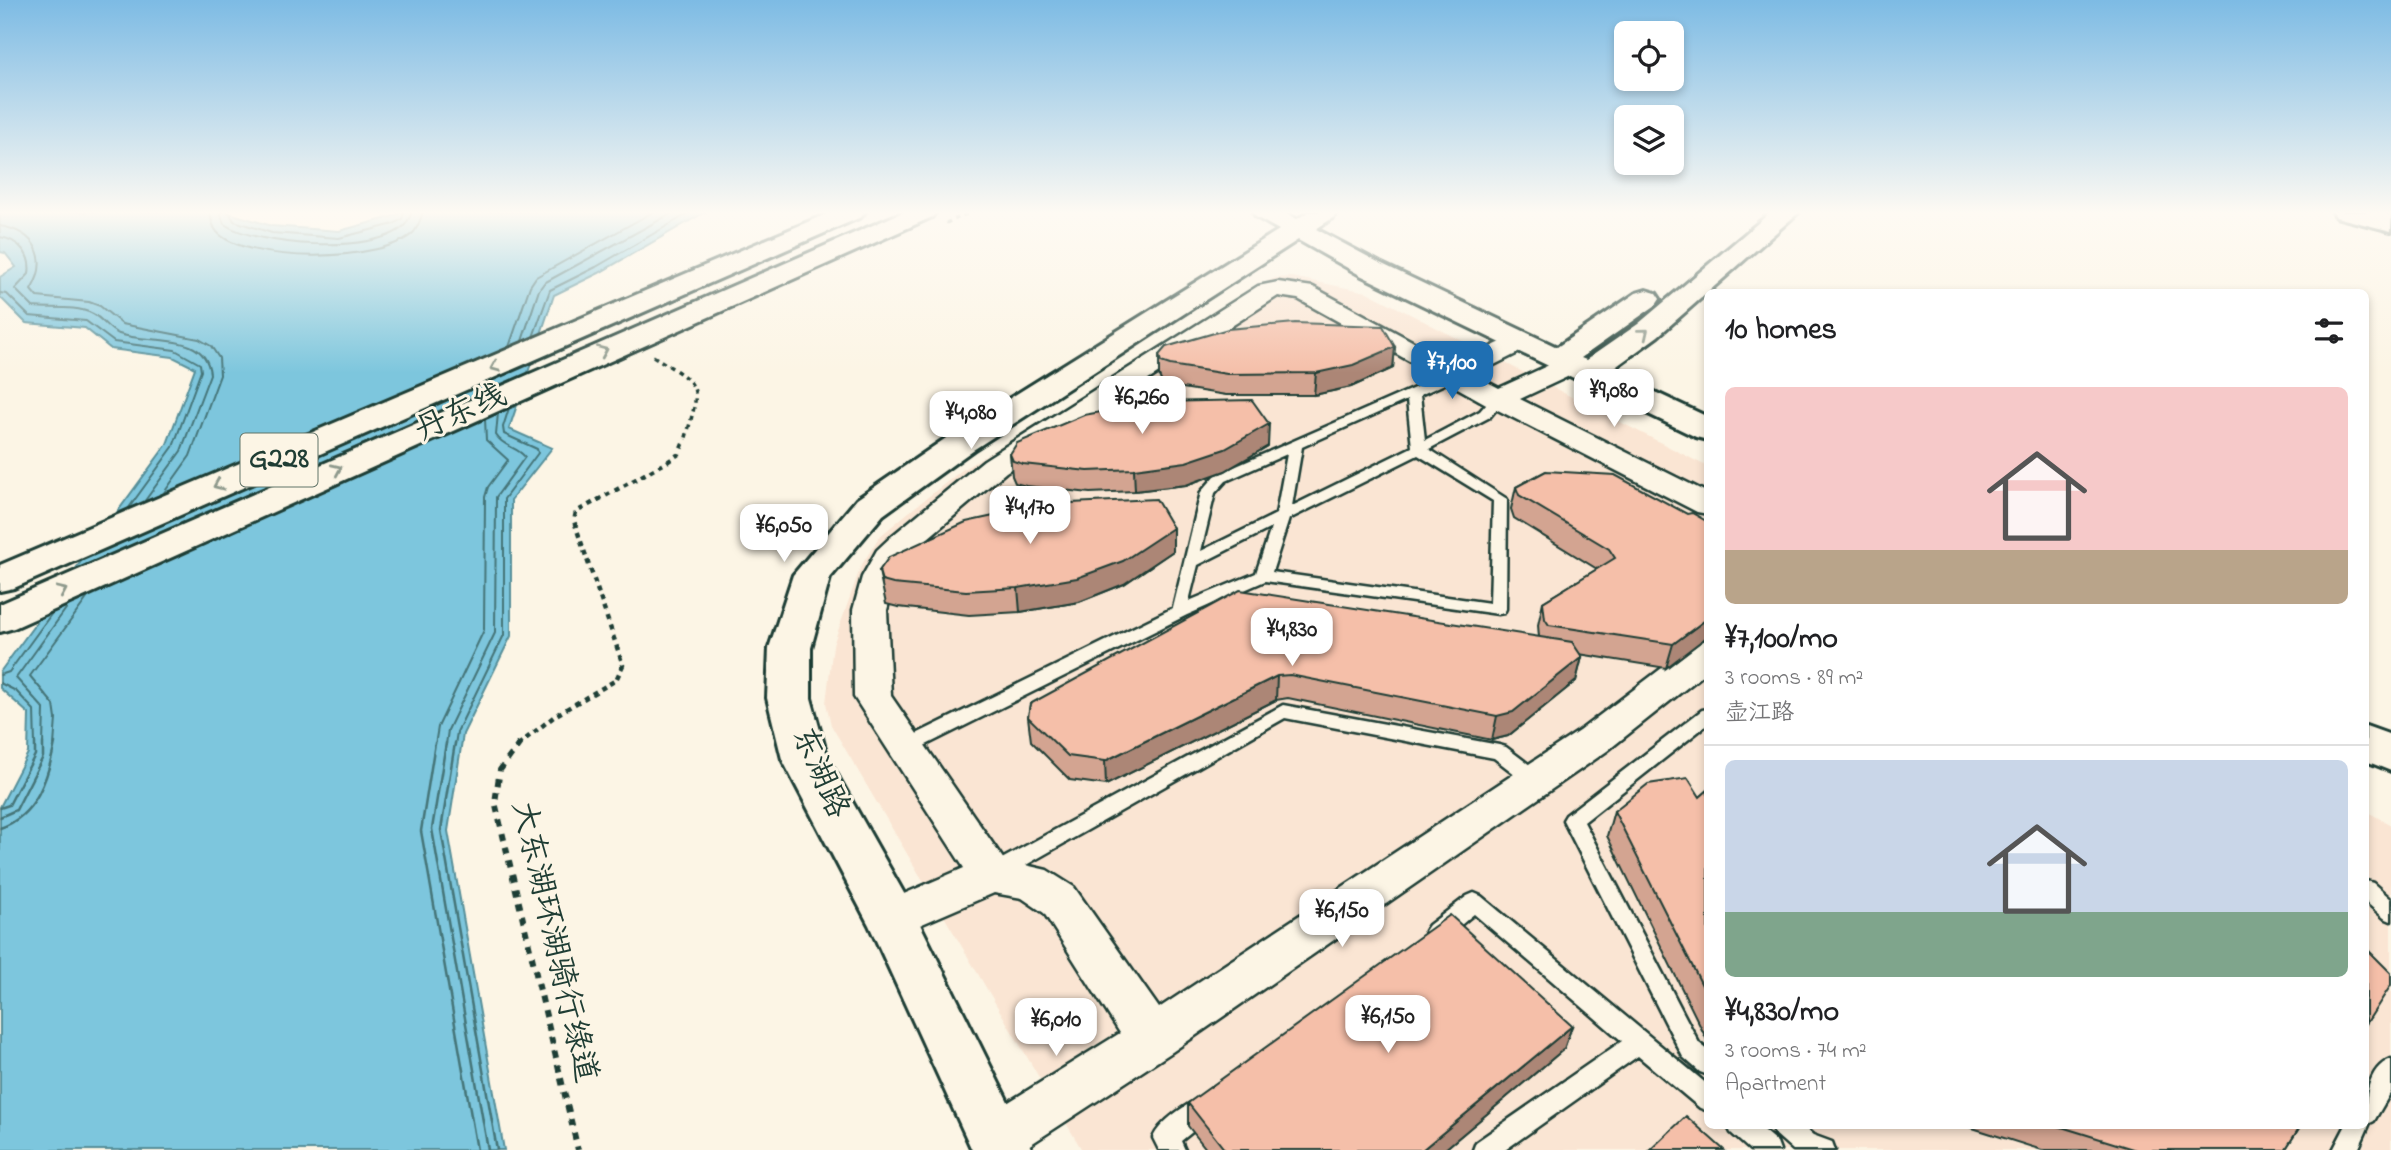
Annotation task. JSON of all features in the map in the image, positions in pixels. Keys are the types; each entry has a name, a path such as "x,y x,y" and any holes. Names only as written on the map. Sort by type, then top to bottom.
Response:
{"main road":[{"name":"丹东线","path":"0,579 729,266"},
{"name":"丹东线","path":"0,619 800,266"},
{"name":"东湖路","path":"999,1144 892,919 805,759 789,698 790,648 812,575 870,507 1227,266"},
{"path":"1366,266 1523,341 1704,406"},
{"path":"1395,266 1704,428"},
{"path":"1581,361 1622,318 1687,266"},
{"path":"1581,361 1648,330 1724,266"},
{"path":"2369,722 2391,733"},
{"path":"2369,743 2391,754"}],"street":[{"path":"991,875 873,697 870,611 873,593 889,557 995,466 1267,291 1278,289 1304,292 1453,375 1704,503"},
{"path":"1453,375 1523,341"},
{"path":"1498,398 1581,361"},
{"path":"999,1144 1593,741 1704,655"},
{"path":"892,919 991,875 1032,882 1059,900 1136,1017 1155,1037"}],"lane":[{"path":"1181,611 1181,601 1208,492 1216,482 1453,375"},
{"path":"1413,393 1419,449"},
{"path":"1191,562 1485,414 1498,398"},
{"path":"1263,576 1283,515 1296,444"},
{"path":"906,747 1181,611 1263,576 1498,609 1500,499 1419,449"},
{"path":"991,875 1283,711 1499,752 1536,780"},
{"path":"1704,718 1573,820 1691,1050 1704,1061"},
{"path":"2369,893 2391,912"},
{"path":"1419,944 1474,902 1704,1097"},
{"path":"1485,1150 1639,1042"},
{"path":"2369,1108 2391,1070"},
{"path":"1173,1150 1165,1138 1220,1096"},
{"path":"1744,1129 1768,1150"},
{"path":"1787,1129 1806,1145 1823,1150"},
{"path":"2345,1150 2357,1129"}],"path":[{"name":"大东湖环湖骑行绿道","path":"578,1150 495,802 495,782 504,761 528,736 616,680 623,665 574,521 576,512 667,462 679,454 684,444 696,397 691,380 649,354"}],"shaded area":[{"path":"1292,277 1367,292 1704,465 1704,1129 2369,1129 2369,813 2391,825 2391,1150 1082,1150 831,725 826,703 833,645 861,566 879,537 909,512 962,470 1275,278"}],"water":[{"path":"612,266 554,295 509,429 552,448 511,500 511,636 463,734 448,831 504,1150 0,1150 0,807 28,753 29,714 0,688 0,672 167,444 195,368 173,357 111,349 85,328 26,323 0,297 0,277 16,267"}],"building":[{"path":"1295,323 1383,326 1395,347 1353,365 1316,373 1227,374 1170,365 1161,362 1159,355 1166,347 1228,329"},
{"path":"1252,400 1269,424 1225,449 1186,462 1134,469 1088,471 1023,464 1013,461 1010,454 1017,443 1084,415 1157,402"},
{"path":"1546,471 1615,475 1687,514 1692,513 1704,520 1704,621 1673,644 1549,625 1545,619 1543,602 1615,558 1609,549 1519,495 1516,487"},
{"path":"1156,499 1173,528 1123,561 1077,578 1018,588 966,591 893,584 882,581 879,571 889,557 966,522 1049,504"},
{"path":"1240,590 1572,642 1582,657 1513,712 1497,716 1290,675 1277,676 1105,761 1068,756 1028,717 1030,704"},
{"path":"1688,778 1700,797 1704,794 1704,989 1614,811 1648,784"},
{"path":"1450,915 1572,1026 1422,1150 1225,1150 1188,1103"},
{"path":"2369,951 2391,973 2391,985 2369,1019"},
{"path":"1686,1116 1724,1150 1650,1150"},
{"path":"2068,1129 2298,1129 2285,1150 2136,1150"}]}
